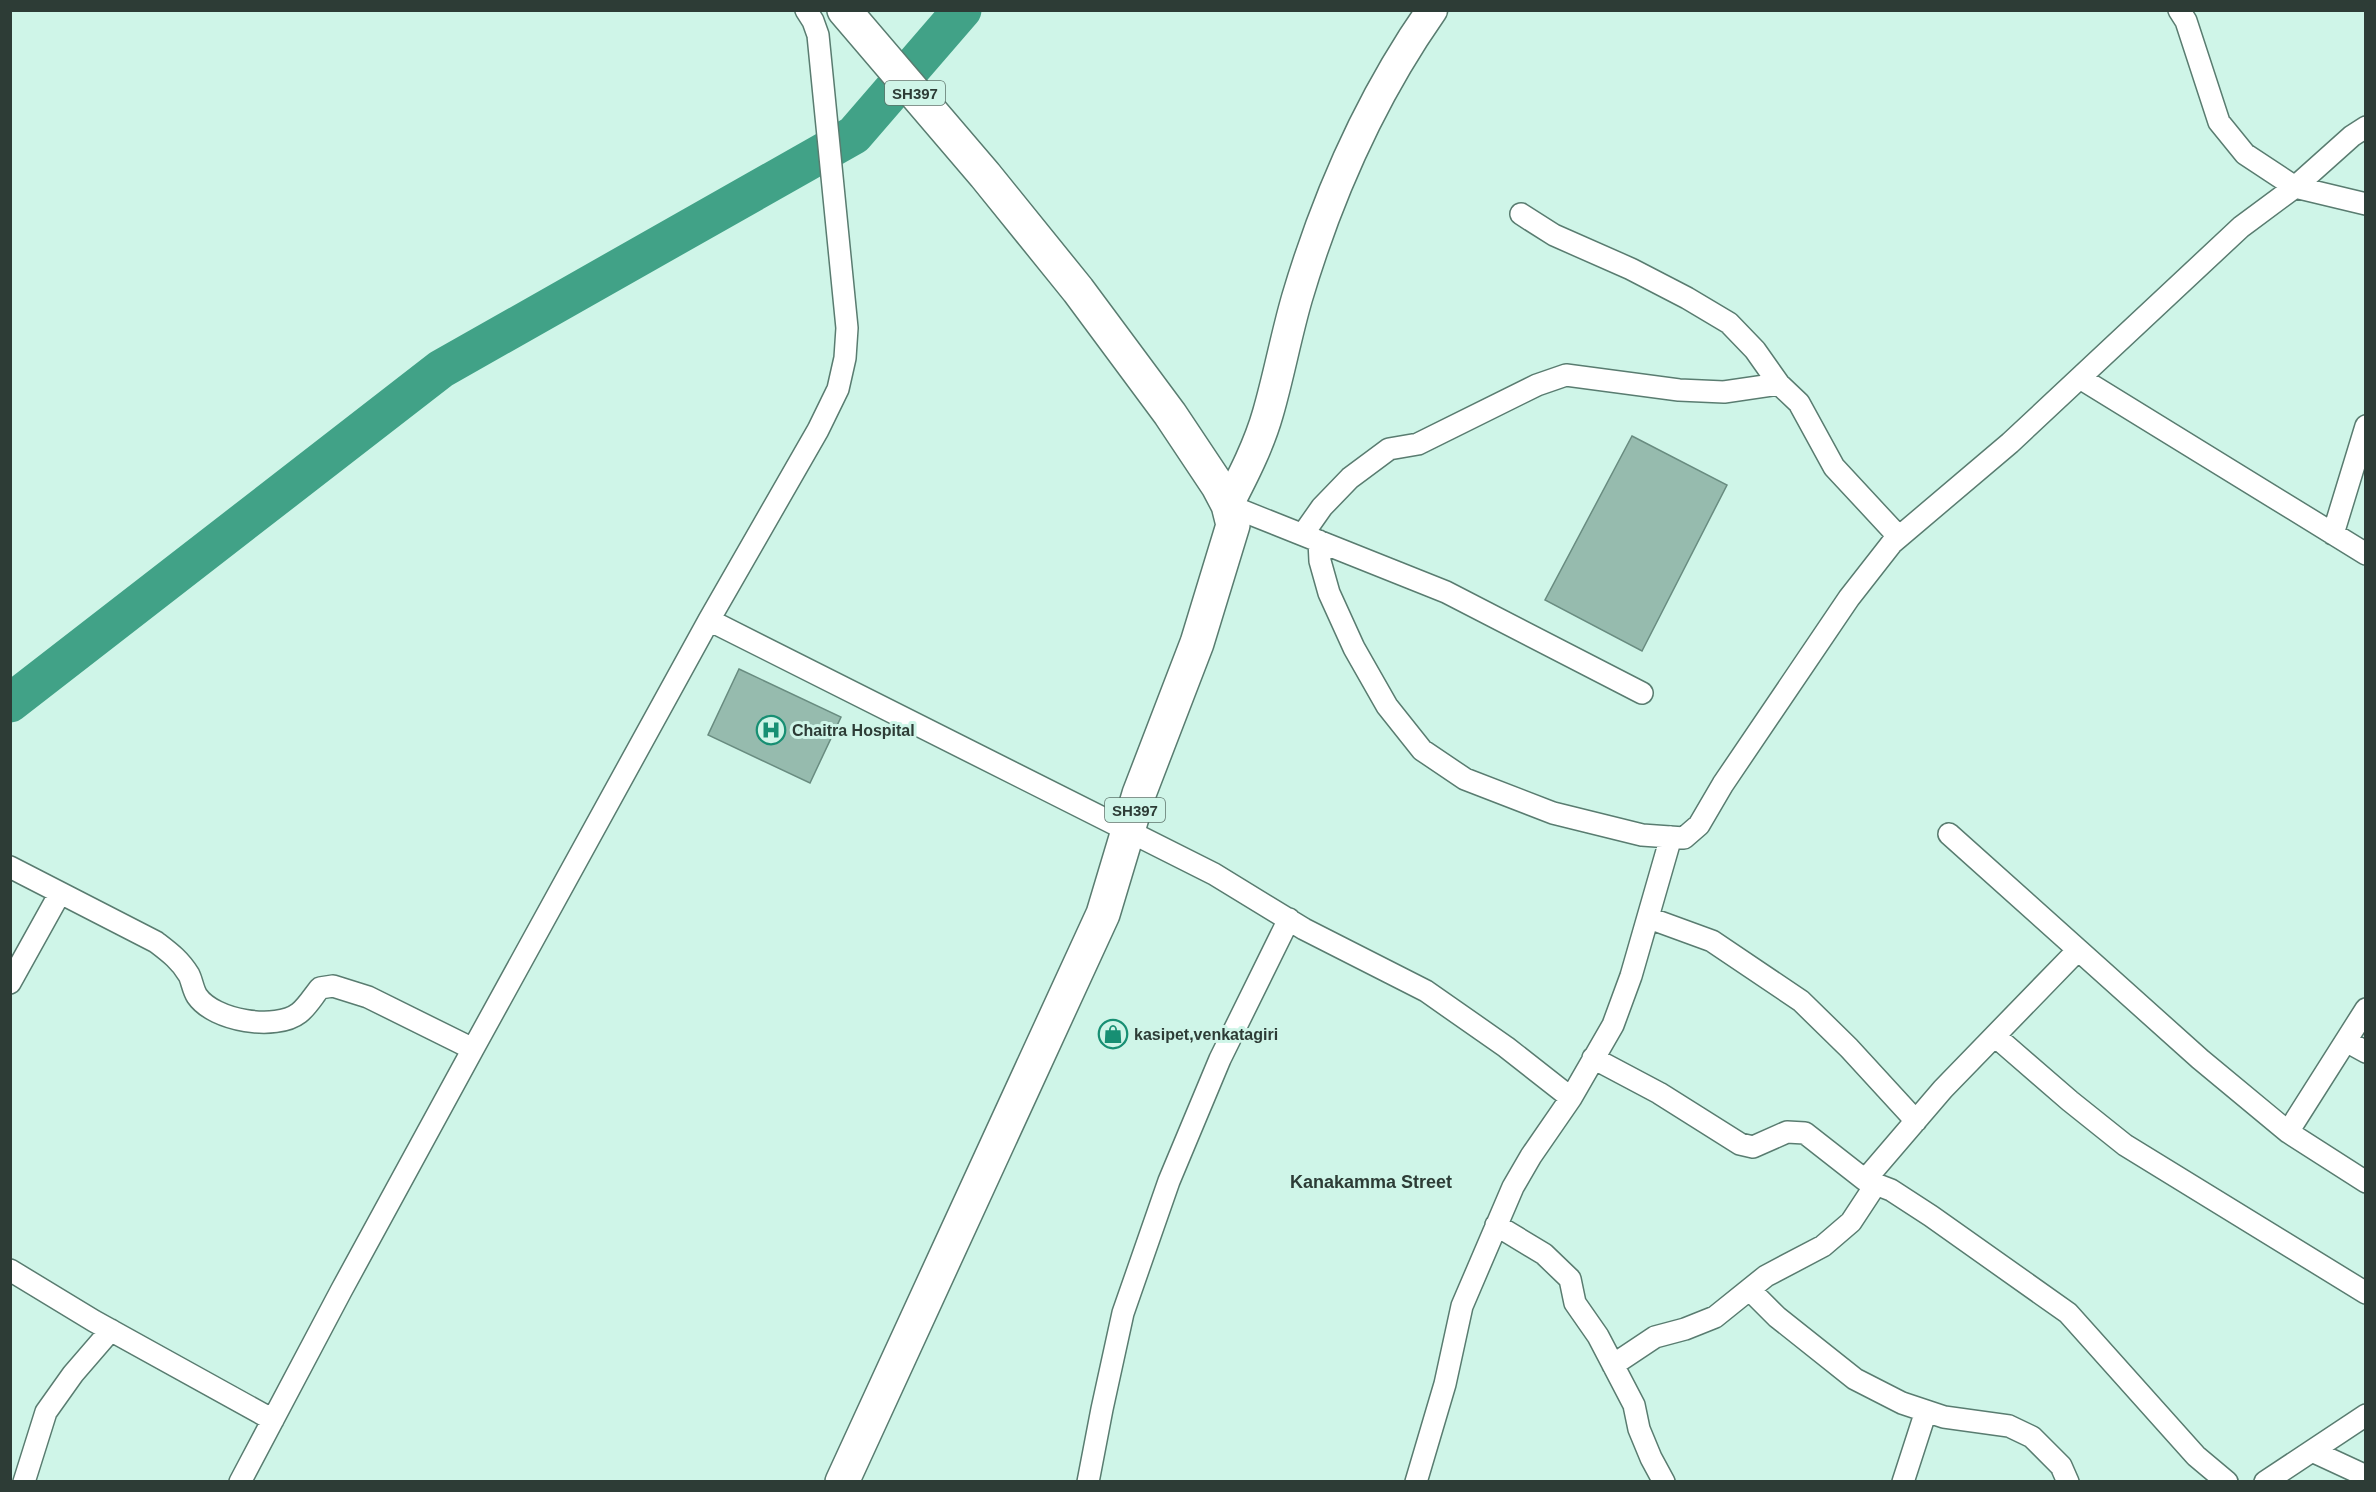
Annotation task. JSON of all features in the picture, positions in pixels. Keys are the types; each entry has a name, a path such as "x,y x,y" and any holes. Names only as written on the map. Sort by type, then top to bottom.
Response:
{"main road":[{"name":"SH397","path":"843,1482 1103,914 1139,794 1197,643 1233,525 1228,505 1170,414 1131,360 985,174 844,10"},
{"path":"1228,505 1247,468 1268,415 1297,298 1346,162 1382,91 1432,10"}],"street":[{"path":"240,1482 473,1049 709,620 818,430 833,399 846,358 847,328 818,35 806,10"},
{"path":"2179,10 2186,21 2219,122 2245,154 2295,187 2366,204"},
{"path":"1779,384 1724,392 1679,390 1566,375 1537,385 1418,444 1389,449 1350,478 1322,507 1311,537 1329,592 1354,648 1387,706 1422,750 1465,778 1553,813 1642,835 1684,838 1699,825 1723,784 1849,598 1892,543 2010,443 2241,227 2295,187 2352,136 2366,127"},
{"path":"1521,214 1554,235 1631,269 1729,323 1755,350 1779,384 1799,403 1834,467 1899,537"},
{"path":"2080,378 2133,413 2366,554"},
{"path":"2333,534 2366,426"},
{"path":"1228,505 1446,592 1642,693"},
{"path":"709,620 1214,874 1289,919 1426,991 1506,1047 1570,1098"},
{"path":"1949,834 2199,1059 2288,1132 2366,1182"},
{"path":"1416,1482 1445,1384 1462,1306 1513,1187 1613,1025 1631,976 1671,837"},
{"path":"10,867 156,942 177,958 190,976 197,997 217,1012 249,1022 280,1022 300,1013 320,988 333,986 368,997 473,1049"},
{"path":"10,983 60,893"},
{"path":"1651,909 1712,942 1802,1001 1916,1121"},
{"path":"1088,1482 1124,1313 1169,1181 1220,1059 1289,919"},
{"path":"1613,1365 1656,1337 1685,1329 1714,1317 1766,1276 1823,1246 1851,1222 1871,1182 1916,1121 1943,1089 2077,951"},
{"path":"2288,1132 2366,1010"},
{"path":"1995,1036 2125,1145 2366,1293"},
{"path":"2346,1041 2366,1052"},
{"path":"1593,1058 1659,1093 1740,1144 1753,1147 1787,1132 1805,1132 1871,1182 1892,1190 1931,1216 2068,1313 2196,1456 2227,1482"},
{"path":"1496,1225 1544,1254 1570,1280 1575,1303 1598,1336 1634,1405 1639,1429 1664,1482"},
{"path":"10,1270 111,1330 273,1420"},
{"path":"1750,1290 1777,1317 1855,1379 1902,1403 1944,1417 2009,1426 2032,1437 2061,1466 2068,1482"},
{"path":"20,1476 46,1412 73,1374 111,1330"},
{"path":"1903,1482 1926,1411"},
{"path":"2265,1482 2366,1414"},
{"path":"2312,1451 2366,1476"}],"building":[{"path":"1632,436 1727,485 1642,651 1545,600"},
{"path":"739,669 841,717 810,783 708,735"}],"waterway":[{"path":"10,703 441,369 854,135 962,10"}],"place":[{"name":"Chaitra Hospital","path":"771,730"},
{"name":"kasipet,venkatagiri","path":"1113,1034"}],"district":[{"name":"Kanakamma Street","path":"1371,1182"}]}
